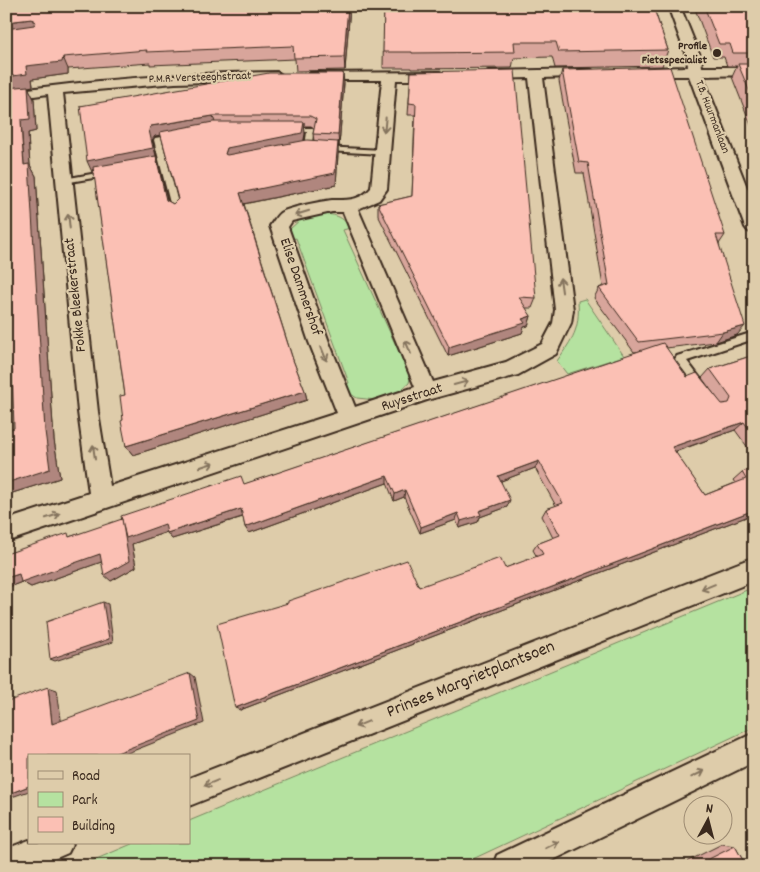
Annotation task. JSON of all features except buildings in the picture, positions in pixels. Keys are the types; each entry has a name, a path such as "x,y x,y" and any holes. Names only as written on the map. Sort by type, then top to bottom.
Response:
{"street":[{"name":"T.B. Huurmanlaan","path":"674,6 694,58 695,72 754,227"},
{"path":"629,73 754,71"},
{"path":"478,75 601,73"},
{"name":"Ruysstraat","path":"6,531 427,392 510,370 549,349 562,323 564,310 535,74"},
{"name":"P.M.R. Versteeghstraat","path":"6,96 55,89 175,78 458,75"},
{"name":"Elise Dammershof","path":"349,418 319,342 279,226 286,217 309,210 332,206 349,207 373,196 379,189 389,77"},
{"name":"Fokke Bleekerstraat","path":"55,89 89,419 101,500"},
{"path":"349,207 427,392"},
{"name":"Prinses Margrietplantsoen","path":"190,792 754,569"},
{"path":"508,866 754,747"},
{"path":"6,864 56,844"}],"lane":[{"path":"283,130 311,130 308,148"},
{"path":"176,211 158,140 182,136"},
{"path":"289,152 308,148 383,152"},
{"path":"155,164 164,162"},
{"path":"64,182 119,171"},
{"path":"706,394 680,359 754,335"}],"green space":[{"path":"316,214 340,217 350,228 343,230 404,363 409,362 412,368 409,383 396,394 376,400 357,398 343,389 342,386 349,383 296,238 289,240 290,229 301,219"},
{"path":"585,299 624,356 567,374 557,361 574,333 578,319 578,301"},
{"path":"754,587 754,727 458,866 80,866 132,844 190,844 190,821"}],"place":[{"name":"Profile Fietsspecialist","path":"717,53"}]}
